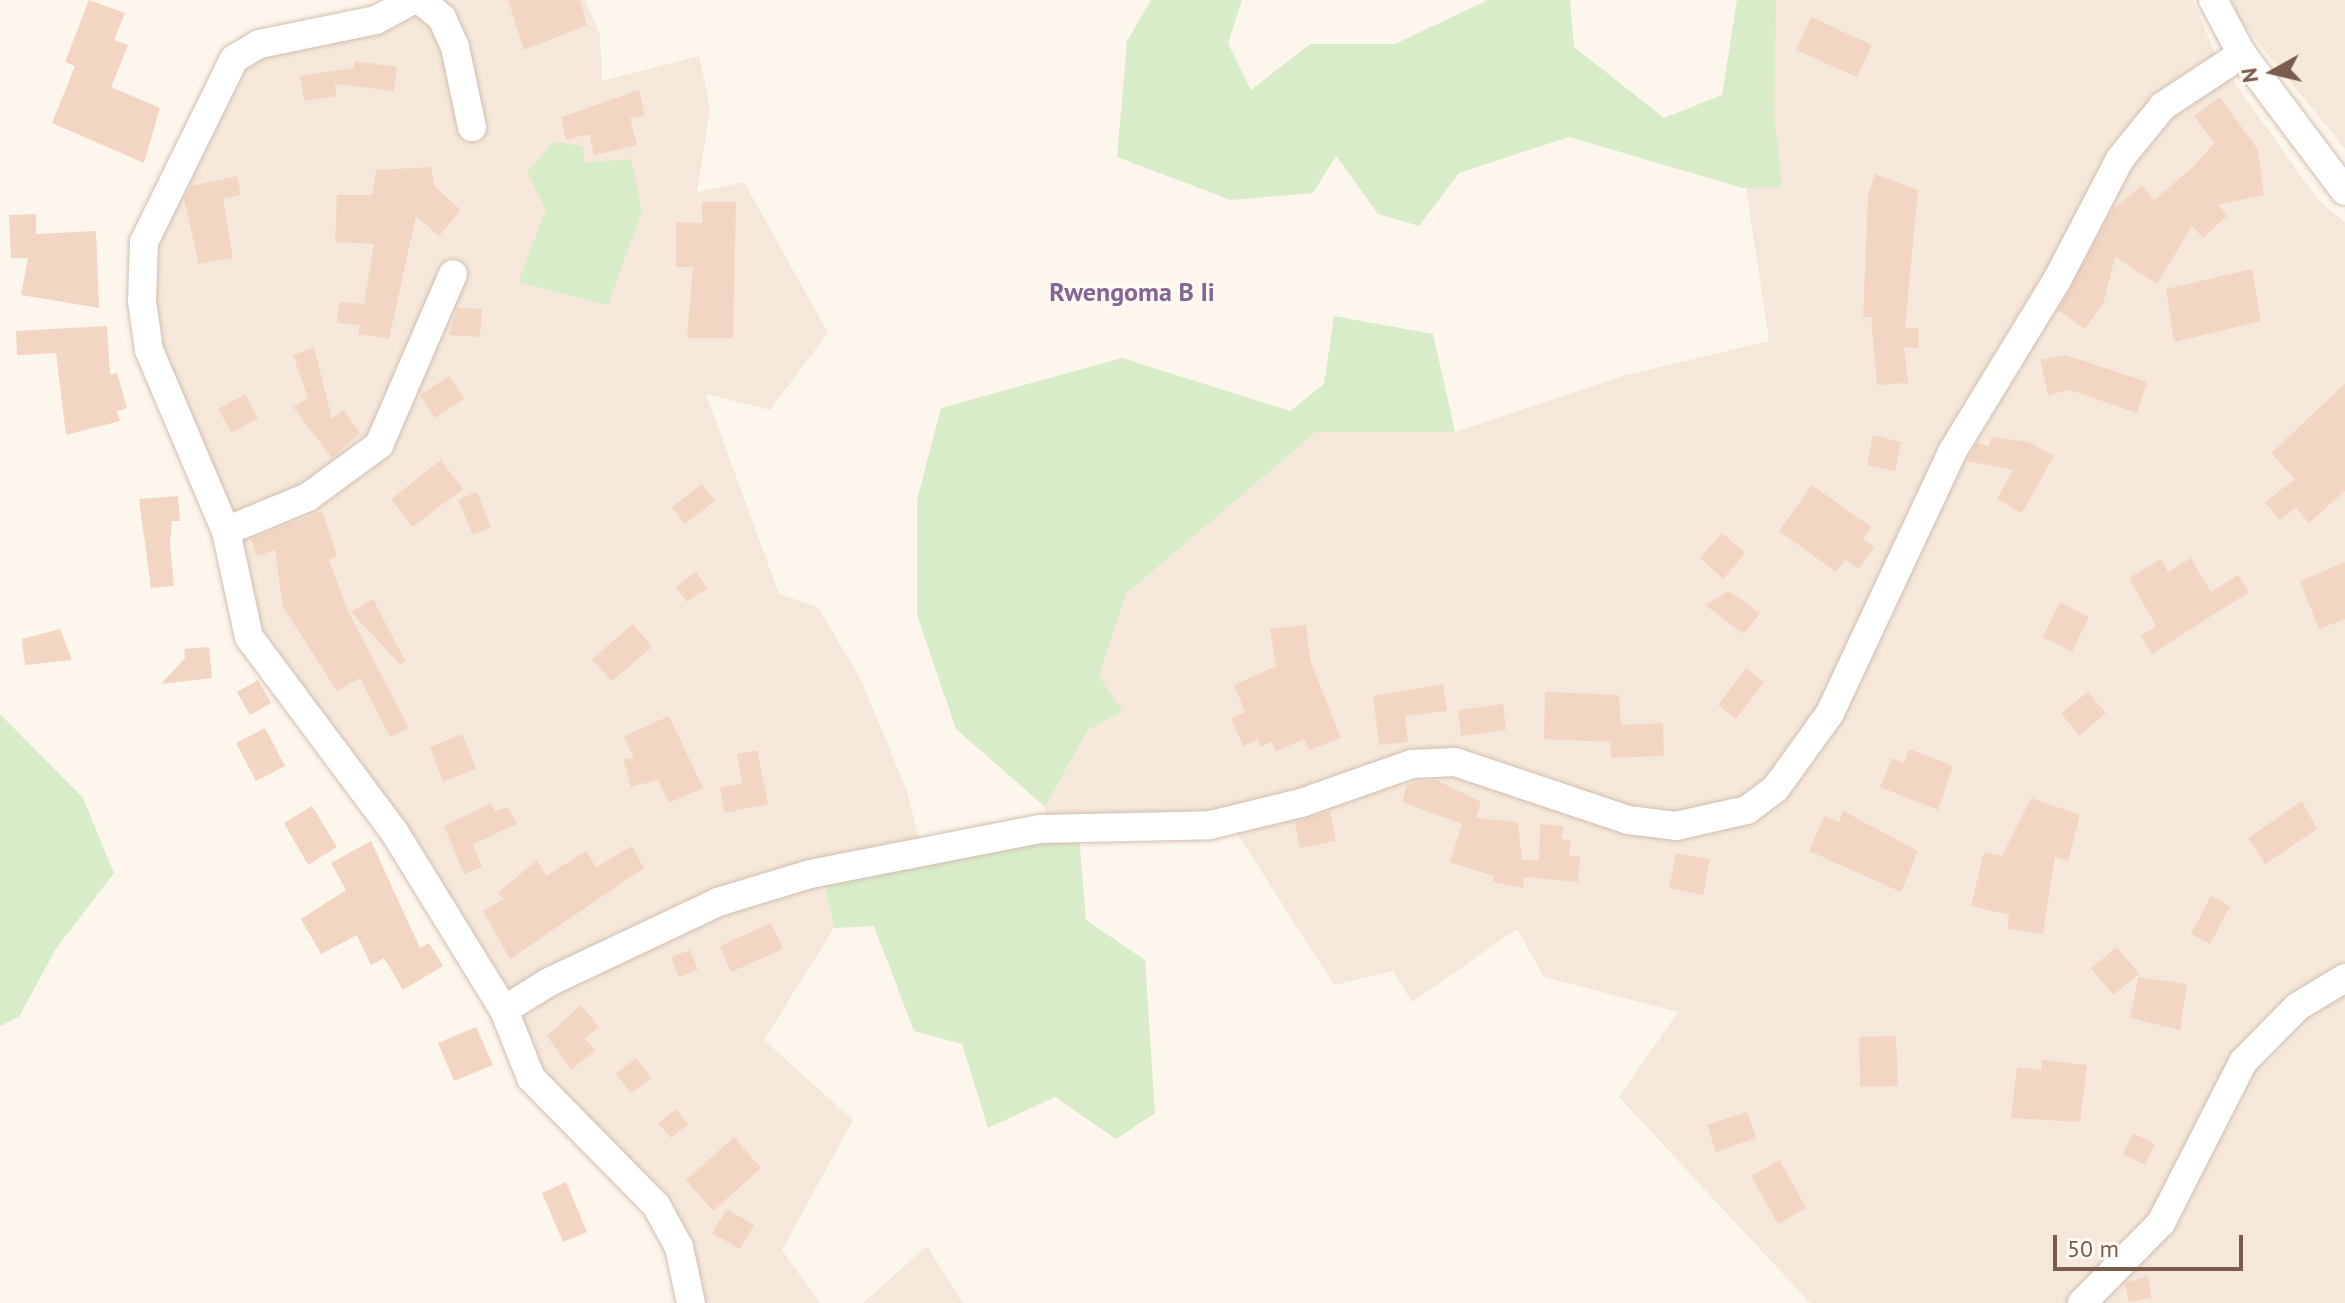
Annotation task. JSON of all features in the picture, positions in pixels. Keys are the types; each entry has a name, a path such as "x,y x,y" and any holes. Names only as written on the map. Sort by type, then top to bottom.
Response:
{"street":[{"path":"413,0 376,20 246,48 224,73 144,242 142,301 149,350 226,531 249,637 395,833 504,1010 531,1078 550,1104 669,1225 691,1303"},
{"path":"420,0 442,18 455,47 472,127"},
{"path":"2213,0 2242,54 2345,191"},
{"path":"504,1010 549,982 718,902 810,874 1040,829 1210,825 1301,803 1412,764 1455,762 1628,820 1676,826 1747,810 1776,788 1830,713 1952,452 2057,280 2120,159 2163,106 2242,54"},
{"path":"226,531 308,497 379,445 396,418 453,274"},
{"path":"2082,1303 2161,1223 2243,1062 2297,1007 2345,978"}],"shaded area":[{"path":"413,0 585,0 600,34 602,81 699,56 710,108 697,192 744,182 828,333 770,410 706,394 779,594 818,607 861,680 907,791 920,842 819,860 834,928 764,1040 853,1120 782,1250 820,1303 697,1303 640,1185 509,1046 494,985 241,621 141,296 146,225 255,55"},
{"path":"1761,0 2193,0 2217,58 2318,200 2345,222 2345,1303 1810,1303 1619,1097 1678,1012 1544,977 1517,929 1412,1002 1393,971 1334,985 1228,819 1047,824 1045,807 1088,730 1123,711 1099,676 1126,594 1316,432 1455,432 1622,376 1769,341 1744,174"},
{"path":"2231,0 2345,0 2345,149 2242,23"},
{"path":"927,1246 963,1303 863,1303"}],"green space":[{"path":"1151,0 1242,0 1228,43 1251,90 1310,44 1395,44 1488,0 1570,0 1574,47 1664,118 1722,95 1737,0 1776,0 1774,114 1782,187 1743,188 1569,137 1459,173 1419,226 1378,214 1336,156 1313,193 1231,200 1117,157 1127,41"},
{"path":"554,142 583,146 584,163 631,159 642,211 608,305 518,282 546,210 527,172"},
{"path":"1334,316 1433,334 1455,432 1316,432 1126,594 1099,676 1123,711 1088,730 1045,807 956,729 917,615 917,500 941,408 1122,358 1290,411 1324,384"},
{"path":"0,714 83,798 114,873 55,950 19,1017 0,1026"},
{"path":"1078,823 1086,920 1145,960 1155,1113 1116,1139 1055,1097 988,1128 962,1044 914,1031 874,926 834,928 819,861"}],"building":[{"path":"89,0 125,13 114,40 128,45 111,87 160,108 144,163 52,123 75,66 65,62"},
{"path":"508,0 580,0 587,25 524,50"},
{"path":"1811,17 1872,45 1857,77 1796,50"},
{"path":"355,61 397,67 394,91 335,84 336,96 304,101 300,76 354,68"},
{"path":"639,90 645,115 630,118 637,145 594,155 589,134 566,140 561,117"},
{"path":"2220,97 2258,150 2264,195 2218,205 2227,216 2203,238 2192,226 2157,284 2115,257 2104,301 2085,329 2058,310 2113,209 2142,185 2154,200 2194,166 2214,143 2194,116"},
{"path":"431,167 435,187 461,210 439,236 416,216 389,339 358,334 360,325 337,323 339,302 364,304 374,244 335,242 337,195 372,195 376,170"},
{"path":"1875,174 1918,190 1905,328 1919,328 1918,348 1904,347 1908,383 1877,385 1871,317 1863,317 1868,195"},
{"path":"237,176 241,195 223,199 233,258 199,264 184,199 191,186"},
{"path":"702,202 736,202 733,338 687,338 693,267 676,267 676,222 702,223"},
{"path":"36,214 36,234 96,231 99,308 21,295 28,258 11,258 9,215"},
{"path":"2252,269 2261,321 2174,342 2166,289"},
{"path":"457,308 482,309 480,337 449,335"},
{"path":"107,326 110,375 117,373 127,408 117,411 120,421 66,435 56,353 17,355 16,331"},
{"path":"314,347 332,419 344,410 360,433 332,458 293,407 308,398 293,355"},
{"path":"2066,355 2147,382 2137,413 2070,390 2048,395 2040,360"},
{"path":"449,376 464,399 435,418 420,395"},
{"path":"2345,384 2345,491 2309,523 2296,508 2280,520 2265,502 2295,479 2271,453"},
{"path":"245,394 258,418 232,433 218,409"},
{"path":"1873,435 1901,442 1895,471 1867,465"},
{"path":"1992,437 2029,442 2054,456 2022,513 1997,499 2013,470 1967,461 1977,443 1989,446"},
{"path":"441,460 463,489 412,527 391,499"},
{"path":"702,484 715,501 685,524 672,507"},
{"path":"1812,485 1871,527 1863,539 1874,547 1859,569 1845,560 1836,572 1779,531"},
{"path":"477,492 491,527 473,535 458,500"},
{"path":"178,496 180,521 172,521 170,544 174,586 151,588 139,499"},
{"path":"322,511 337,556 329,560 348,611 409,728 390,737 360,678 337,691 283,607 275,550 257,556 251,539"},
{"path":"1722,533 1745,553 1723,579 1700,558"},
{"path":"2191,558 2211,592 2238,575 2249,592 2152,654 2141,636 2156,626 2129,578 2161,559 2168,572"},
{"path":"2345,562 2345,619 2319,629 2300,581"},
{"path":"696,572 707,588 687,602 676,587"},
{"path":"1729,591 1760,613 1744,634 1705,605"},
{"path":"373,599 405,661 400,664 351,612"},
{"path":"2060,602 2089,617 2072,652 2043,637"},
{"path":"633,624 652,647 612,681 592,659"},
{"path":"1306,625 1310,660 1341,738 1309,750 1304,739 1276,751 1272,742 1260,747 1258,740 1243,746 1231,718 1245,712 1234,685 1276,666 1270,629"},
{"path":"60,629 72,660 25,665 22,639"},
{"path":"209,647 212,678 161,684 185,658 184,649"},
{"path":"1746,668 1764,682 1736,719 1718,705"},
{"path":"258,680 271,703 250,715 237,692"},
{"path":"1443,684 1447,711 1405,716 1408,742 1379,745 1373,696"},
{"path":"1545,692 1619,695 1621,725 1663,723 1664,756 1611,758 1610,742 1544,739"},
{"path":"2088,692 2106,713 2079,736 2061,713"},
{"path":"1503,704 1506,730 1461,736 1458,710"},
{"path":"669,716 703,788 669,803 658,780 631,787 623,758 634,759 624,736"},
{"path":"265,728 285,766 256,781 236,743"},
{"path":"462,734 476,769 443,782 430,747"},
{"path":"1909,749 1953,766 1938,810 1880,787 1892,758 1904,763"},
{"path":"757,750 768,804 725,813 720,788 742,783 737,754"},
{"path":"1436,780 1481,802 1476,818 1518,822 1522,860 1539,860 1540,824 1563,826 1562,839 1571,840 1569,856 1580,857 1578,882 1524,877 1523,888 1493,882 1494,876 1450,862 1462,824 1402,802 1407,784"},
{"path":"2031,798 2080,815 2068,861 2055,857 2043,934 2007,929 2009,915 1971,906 1984,852 2002,856"},
{"path":"2302,801 2317,829 2265,864 2248,838"},
{"path":"491,803 495,811 508,807 517,824 473,844 482,867 464,874 444,826"},
{"path":"312,806 337,847 308,865 284,823"},
{"path":"1330,811 1336,841 1300,848 1295,822"},
{"path":"1843,811 1918,851 1901,892 1809,851 1824,816 1839,822"},
{"path":"371,841 420,948 429,943 443,966 403,990 384,958 371,965 357,935 321,954 301,919 346,890 331,863"},
{"path":"632,846 644,868 510,959 483,911 504,899 498,893 537,860 546,876 586,851 596,867"},
{"path":"1676,853 1710,859 1703,895 1669,888"},
{"path":"2211,896 2230,906 2210,944 2191,934"},
{"path":"771,923 783,949 731,972 720,946"},
{"path":"2117,947 2139,974 2113,995 2091,968"},
{"path":"690,950 698,970 679,977 671,957"},
{"path":"2138,977 2187,984 2180,1030 2130,1018"},
{"path":"581,1005 599,1027 585,1038 595,1051 571,1070 547,1036"},
{"path":"476,1027 493,1065 454,1081 438,1043"},
{"path":"1896,1036 1898,1086 1860,1087 1859,1037"},
{"path":"636,1058 651,1078 631,1093 616,1074"},
{"path":"2042,1060 2087,1065 2080,1122 2011,1118 2017,1067 2041,1070"},
{"path":"676,1109 688,1124 671,1138 658,1123"},
{"path":"1747,1112 1756,1138 1716,1152 1707,1125"},
{"path":"2133,1133 2155,1144 2145,1165 2123,1154"},
{"path":"734,1137 761,1168 713,1211 686,1180"},
{"path":"1780,1160 1806,1208 1778,1224 1751,1176"},
{"path":"566,1182 587,1232 563,1242 542,1193"},
{"path":"727,1209 754,1225 740,1249 712,1233"},
{"path":"2148,1276 2152,1298 2129,1302 2125,1283"}],"district":[{"name":"Rwengoma B Ii","path":"1132,292"}]}
